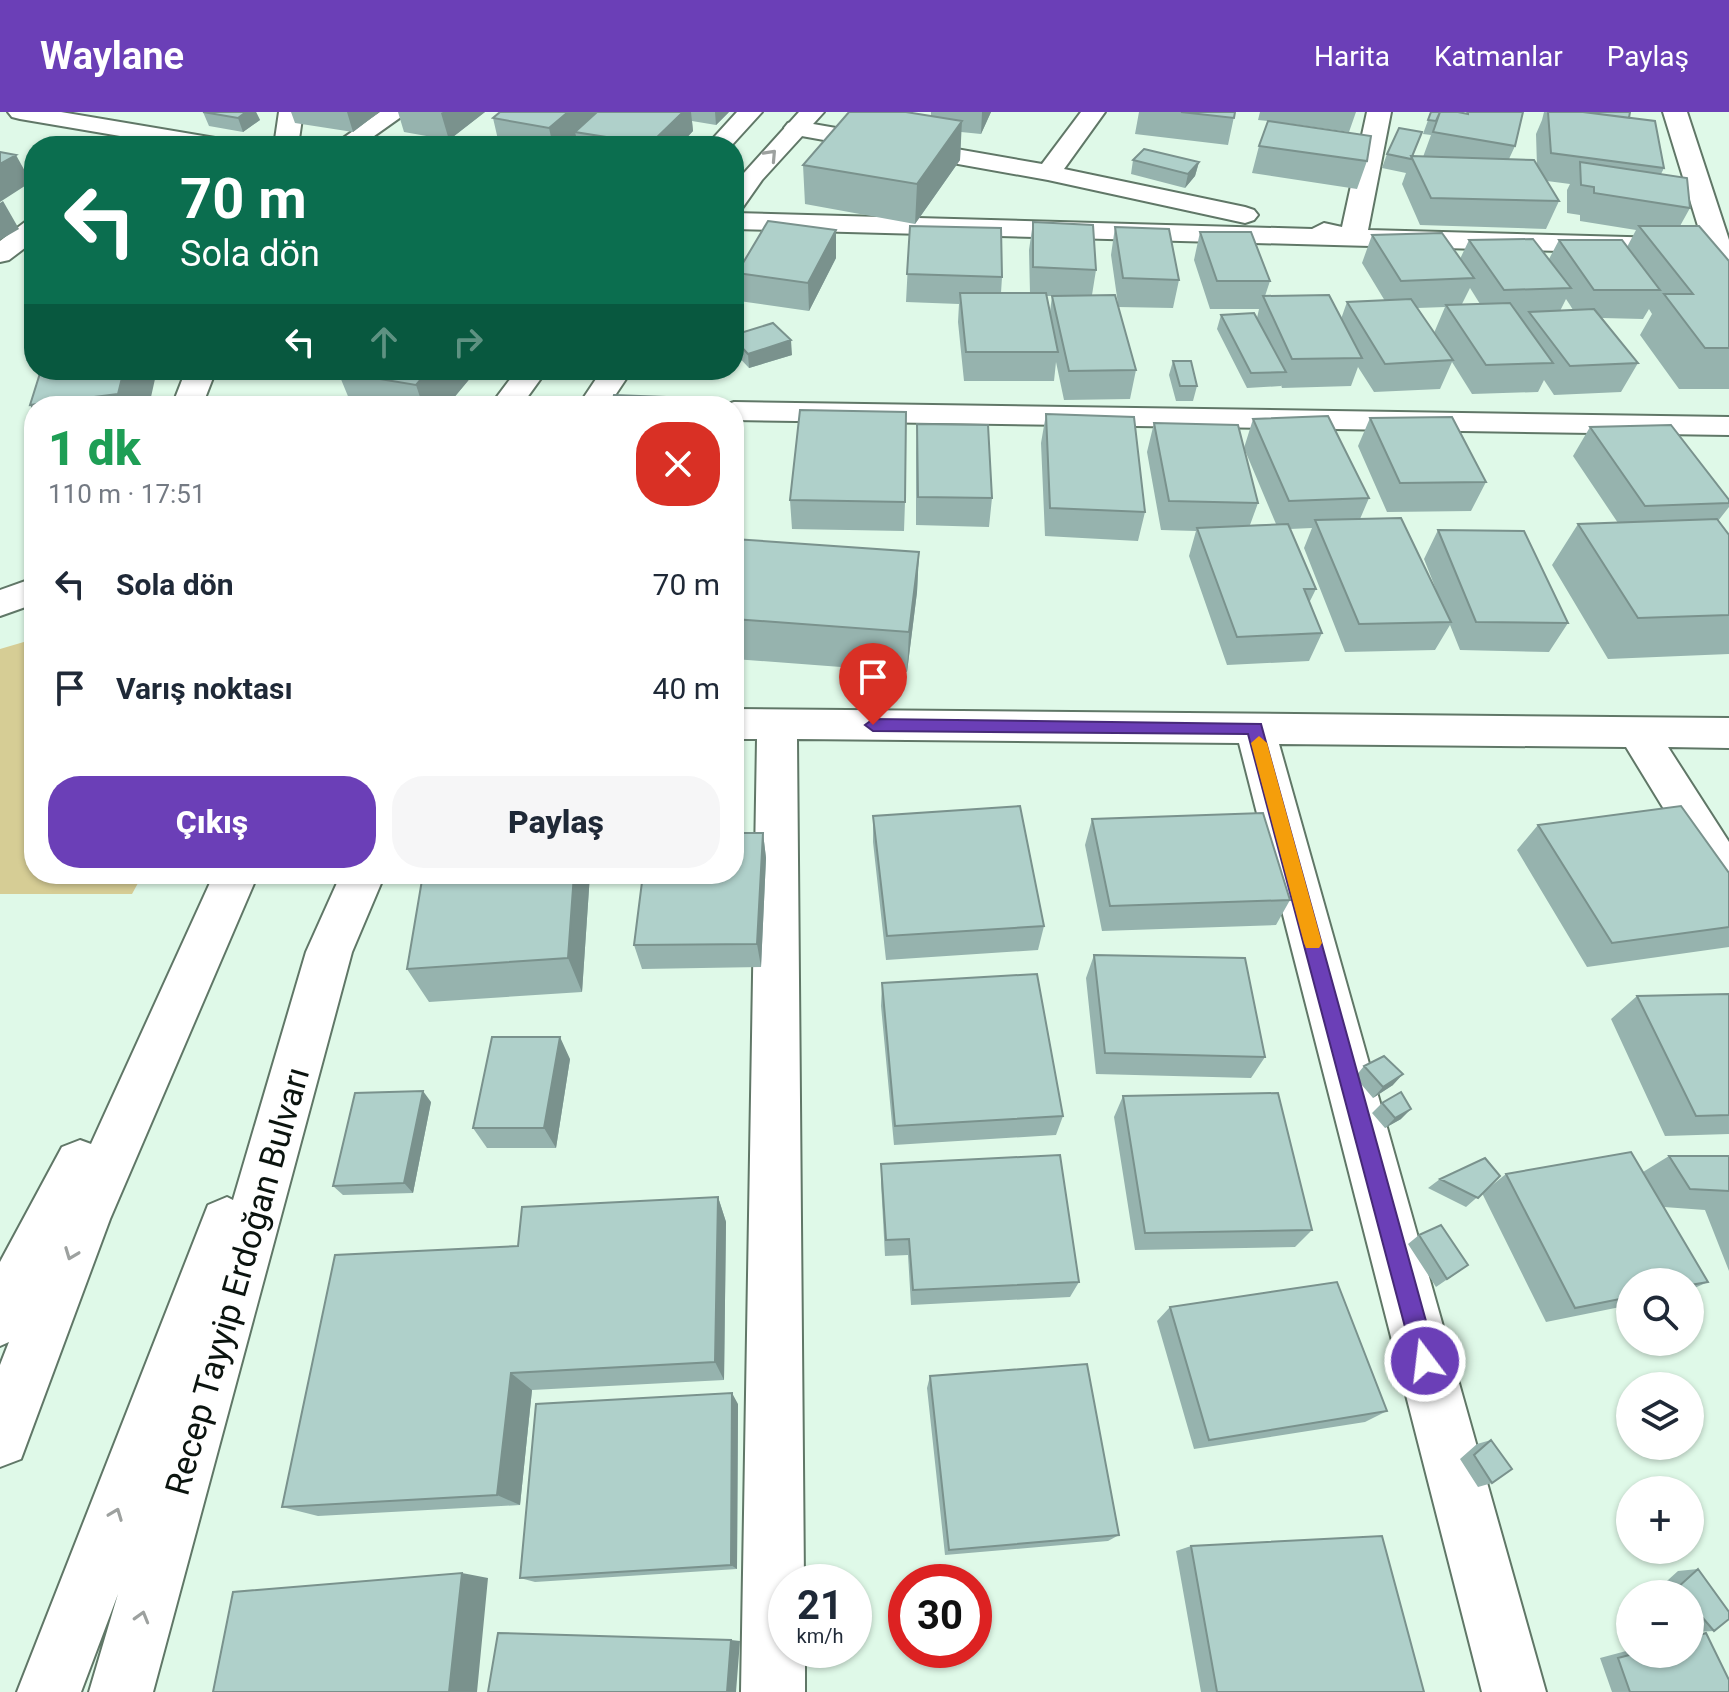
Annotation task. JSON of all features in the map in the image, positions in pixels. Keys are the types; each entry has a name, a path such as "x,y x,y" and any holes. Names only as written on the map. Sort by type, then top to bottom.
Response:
{"street":[{"path":"287,136 291,112"},
{"path":"359,136 396,112"},
{"path":"727,136 750,112"},
{"path":"1048,173 1093,112"},
{"path":"1353,237 1379,112"},
{"path":"1675,112 1722,248 1729,281"},
{"path":"0,130 27,113 131,136"},
{"path":"744,188 804,120 1353,237"},
{"path":"744,221 1722,248"},
{"path":"0,254 24,236"},
{"path":"744,411 1729,426"},
{"path":"0,604 24,594"},
{"path":"773,1692 756,724 1729,733"},
{"path":"1255,728 1514,1692"},
{"path":"1638,733 1729,878"},
{"path":"0,1318 224,884"},
{"path":"0,1438 85,1217 232,884"},
{"name":"Recep Tayyip Erdoğan Bulvarı","path":"121,1692 329,952 359,884"},
{"path":"49,1692 329,952"}],"shaded area":[{"path":"24,642 24,884 138,884 132,894 0,894 0,649"}],"building":[{"path":"203,112 246,112 238,118"},
{"path":"500,112 568,112 549,128 493,118"},
{"path":"597,112 683,112 658,136 600,136 575,132"},
{"path":"849,112 906,112 962,121 917,184 803,165"},
{"path":"1181,112 1235,112 1234,118"},
{"path":"1431,112 1440,112 1436,121 1428,120"},
{"path":"1440,112 1523,112 1515,146 1433,132"},
{"path":"1548,112 1583,112 1655,121 1664,168 1551,153"},
{"path":"1583,112 1630,112 1629,118"},
{"path":"1268,121 1371,136 1367,161 1259,146"},
{"path":"1399,128 1422,132 1411,159 1387,154"},
{"path":"1144,149 1199,162 1188,174 1133,160"},
{"path":"0,152 16,155 0,164"},
{"path":"1411,156 1534,160 1559,201 1431,198"},
{"path":"1580,162 1687,178 1690,208 1594,193 1594,187 1581,185"},
{"path":"768,221 836,230 808,283 744,274 744,261"},
{"path":"1033,222 1093,225 1096,270 1033,267"},
{"path":"910,226 1001,228 1002,277 907,274"},
{"path":"1639,226 1699,226 1729,261 1729,348 1705,348 1664,294 1693,294"},
{"path":"1115,227 1169,229 1179,280 1123,278"},
{"path":"1200,232 1251,232 1270,281 1217,281"},
{"path":"1442,233 1474,278 1401,281 1372,235"},
{"path":"1533,239 1571,288 1504,290 1469,240"},
{"path":"1559,240 1622,240 1660,290 1594,290"},
{"path":"960,293 1046,293 1058,352 966,352"},
{"path":"1115,295 1136,370 1069,371 1052,296"},
{"path":"1329,295 1362,358 1292,359 1263,296"},
{"path":"1411,299 1453,360 1385,364 1347,302"},
{"path":"1510,303 1553,363 1486,365 1446,305"},
{"path":"1594,309 1638,363 1570,366 1529,312"},
{"path":"1254,313 1286,372 1251,373 1221,315"},
{"path":"773,323 791,340 748,354 744,350 744,332"},
{"path":"1173,361 1191,361 1197,386 1180,386"},
{"path":"38,380 122,380 118,394 33,396"},
{"path":"386,380 420,380 416,385"},
{"path":"800,410 906,412 905,502 790,500"},
{"path":"1046,414 1134,417 1145,512 1050,508"},
{"path":"1328,416 1369,498 1289,501 1253,419"},
{"path":"1452,417 1486,482 1400,483 1370,418"},
{"path":"1154,423 1238,425 1258,503 1169,501"},
{"path":"917,424 988,425 992,498 918,497"},
{"path":"1671,425 1729,503 1645,506 1590,427"},
{"path":"1401,518 1451,622 1359,624 1315,520"},
{"path":"1717,519 1729,535 1729,615 1638,618 1578,524"},
{"path":"1288,524 1316,589 1304,589 1322,633 1237,637 1197,528"},
{"path":"1438,530 1524,531 1568,623 1476,622"},
{"path":"744,540 919,552 909,632 744,620"},
{"path":"1020,806 1044,926 887,936 873,816"},
{"path":"1681,806 1729,873 1729,927 1612,943 1538,825"},
{"path":"1263,813 1290,900 1110,906 1092,819"},
{"path":"744,833 763,833 757,944 634,945 642,884 744,884"},
{"path":"421,884 573,884 568,958 407,969"},
{"path":"1094,955 1245,958 1265,1057 1105,1053"},
{"path":"1037,974 1063,1116 895,1126 882,983"},
{"path":"1729,994 1729,1115 1696,1116 1637,996"},
{"path":"492,1037 560,1037 544,1128 473,1128"},
{"path":"1384,1056 1403,1074 1383,1087 1364,1066"},
{"path":"423,1091 404,1183 333,1186 355,1093"},
{"path":"1401,1092 1411,1109 1395,1118 1382,1103"},
{"path":"1278,1093 1312,1230 1145,1233 1123,1096"},
{"path":"1631,1152 1700,1268 1616,1268 1616,1300 1575,1308 1506,1174"},
{"path":"1060,1155 1079,1282 913,1290 909,1239 886,1240 881,1164"},
{"path":"1669,1156 1729,1156 1729,1191 1690,1189"},
{"path":"1485,1158 1500,1176 1478,1198 1440,1179"},
{"path":"718,1197 715,1362 511,1373 497,1495 282,1507 335,1255 518,1246 522,1207"},
{"path":"1441,1225 1468,1265 1447,1279 1419,1235"},
{"path":"1337,1282 1387,1411 1209,1440 1170,1307"},
{"path":"1087,1364 1119,1535 949,1550 930,1376"},
{"path":"732,1393 731,1565 520,1578 536,1404"},
{"path":"1491,1440 1512,1469 1492,1483 1474,1455"},
{"path":"1382,1536 1424,1692 1217,1692 1191,1546"},
{"path":"1698,1569 1729,1612 1729,1619 1714,1631 1704,1619 1704,1580 1686,1580"},
{"path":"462,1573 449,1692 213,1692 233,1592"},
{"path":"498,1633 731,1640 727,1692 488,1692"},
{"path":"1704,1634 1729,1680 1729,1692 1630,1692 1622,1668 1704,1668"}],"slow traffic":[{"path":"1259,743 1313,943"}],"route":[{"path":"873,725 1255,728 1425,1361"}]}
